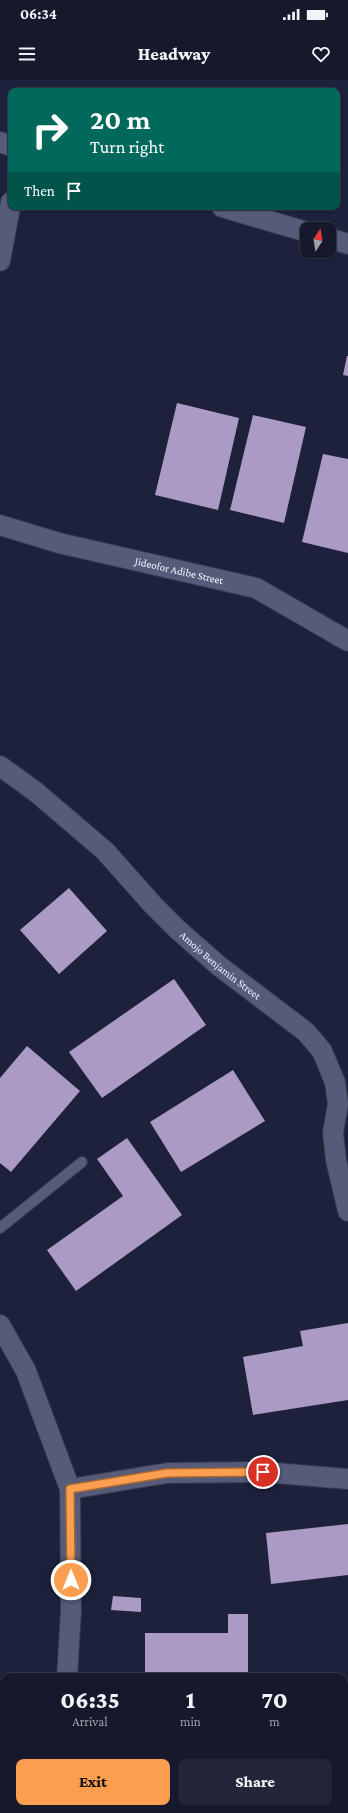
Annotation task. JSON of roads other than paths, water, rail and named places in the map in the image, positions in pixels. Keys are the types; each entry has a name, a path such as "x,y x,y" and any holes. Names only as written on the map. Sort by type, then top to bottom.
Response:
{"street":[{"path":"0,261 10,210"},
{"path":"232,210 300,230"},
{"path":"336,240 348,244"},
{"name":"Jideofor Adibe Street","path":"0,525 59,543 256,588 348,641"},
{"name":"Amojo Benjamin Street","path":"0,766 36,792 105,851 153,905 177,929 219,966 306,1032 322,1051 335,1082 338,1104 333,1133 336,1160 348,1210"},
{"path":"0,1325 26,1371 70,1489 71,1611 67,1673"},
{"path":"70,1489 167,1473 263,1472 348,1479"}],"lane":[{"path":"0,1228 82,1162"}]}
